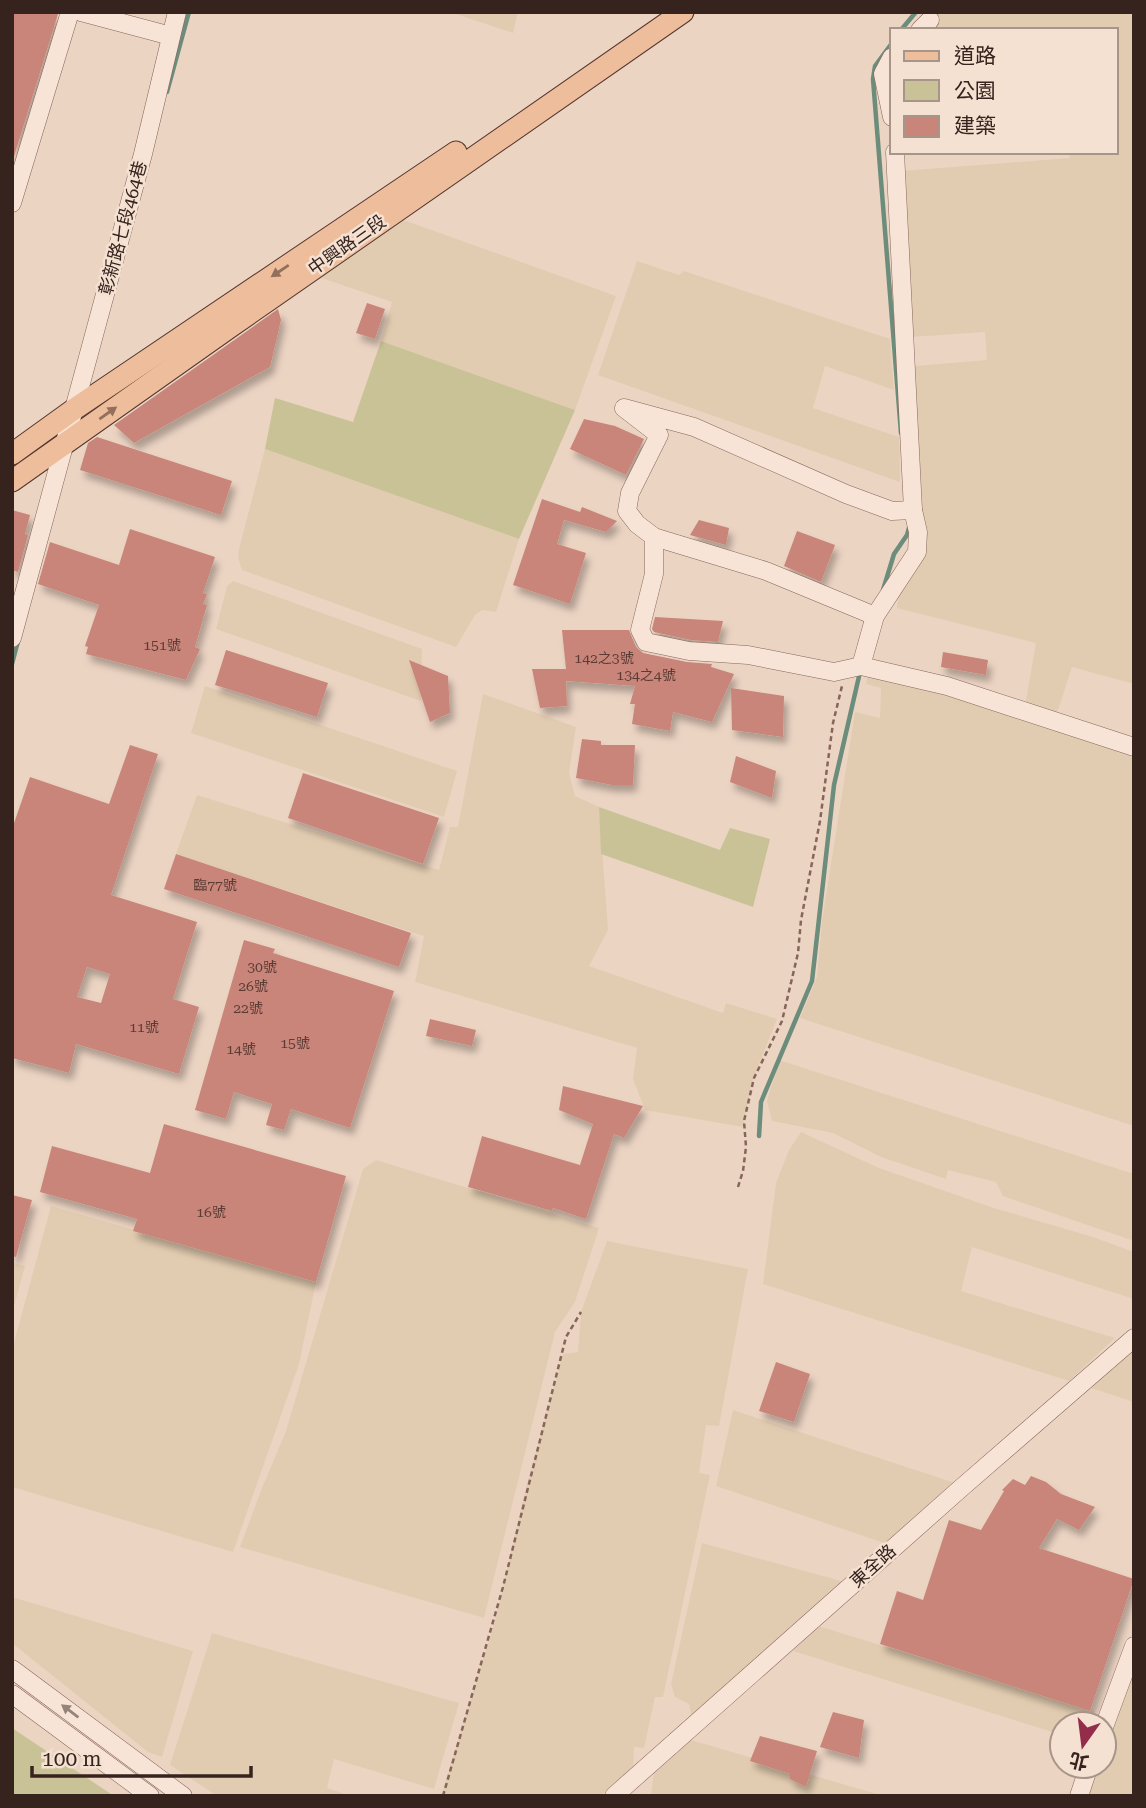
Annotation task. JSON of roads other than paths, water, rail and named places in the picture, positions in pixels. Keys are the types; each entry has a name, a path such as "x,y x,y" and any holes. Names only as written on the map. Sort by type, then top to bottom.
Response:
{"main road":[{"name":"中興路三段","path":"12,454 660,12"},
{"name":"中興路三段","path":"12,481 683,12"}],"street":[{"path":"12,203 70,12"},
{"path":"81,12 171,36"},
{"name":"彰新路七段464巷","path":"12,638 144,153 177,12"},
{"path":"890,61 883,75 890,108"},
{"path":"861,666 875,616 917,552 895,154"},
{"path":"875,616 766,571 654,537 637,524 627,511 630,493 659,435 624,408 694,427 846,494 892,511 913,510"},
{"path":"654,537 653,574 640,630 646,642 689,651 748,655 834,672 861,666 947,685 1134,747"},
{"name":"東全路","path":"614,1796 1134,1338"},
{"path":"1110,1710 1134,1646"},
{"path":"12,1669 184,1796"},
{"path":"12,1694 150,1796"}],"waterway":[{"path":"167,92 189,12"},
{"path":"903,28 916,12"},
{"path":"890,46 875,66 873,79 901,433"},
{"path":"883,590 894,554 907,535 910,524"},
{"path":"12,664 18,641"},
{"path":"759,1136 761,1102 812,981 834,785 860,672"}]}
